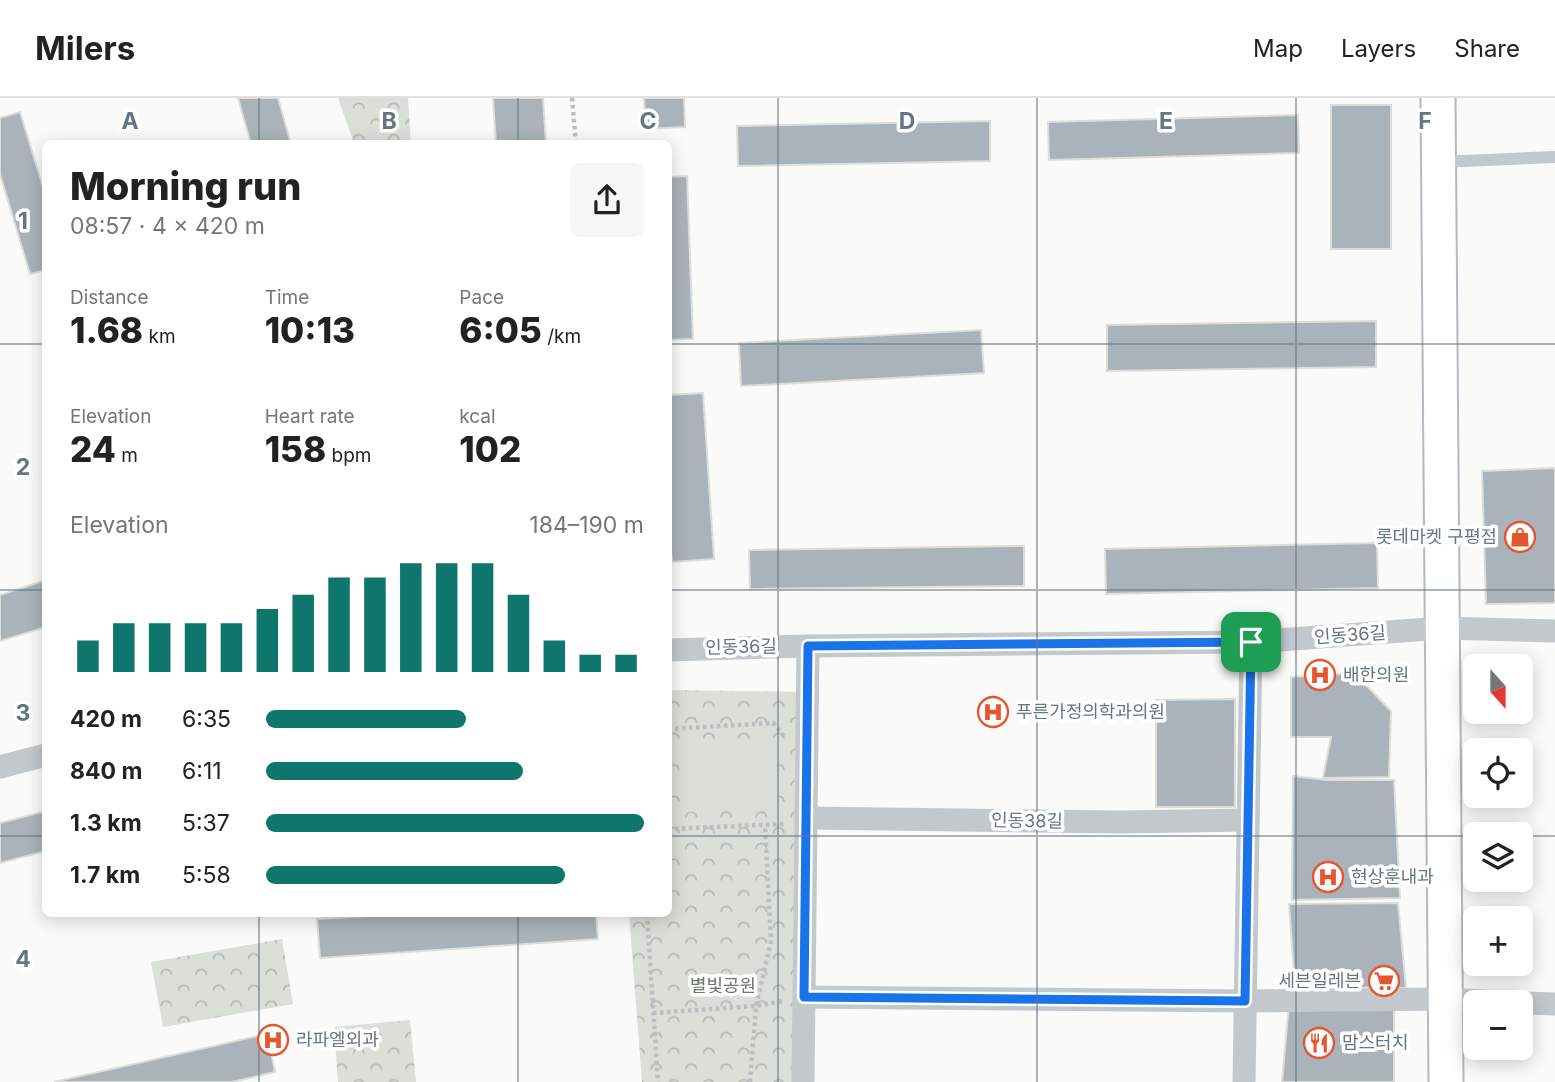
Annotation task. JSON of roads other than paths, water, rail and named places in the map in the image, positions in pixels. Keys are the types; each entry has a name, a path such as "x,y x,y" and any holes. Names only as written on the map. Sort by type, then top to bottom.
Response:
{"street":[{"path":"1438,98 1446,1082"},
{"name":"인동36길","path":"672,650 1251,642 1443,628 1555,631"},
{"path":"1244,1082 1251,642"},
{"path":"803,1082 804,997 798,821 808,646"},
{"path":"0,767 42,756"},
{"name":"인동38길","path":"798,821 1248,820"},
{"path":"804,997 1463,1000"},
{"path":"1533,1003 1555,1004"}],"lane":[{"path":"1439,162 1555,157"}],"place":[{"name":"롯데마켓 구평점","path":"1520,537"},
{"name":"배한의원","path":"1320,675"},
{"name":"푸른가정의학과의원","path":"993,712"},
{"name":"현상훈내과","path":"1328,877"},
{"name":"세븐일레븐","path":"1384,981"},
{"name":"라파엘외과","path":"273,1040"},
{"name":"맘스터치","path":"1319,1043"}],"park label":[{"name":"별빛공원","path":"723,986"}]}
